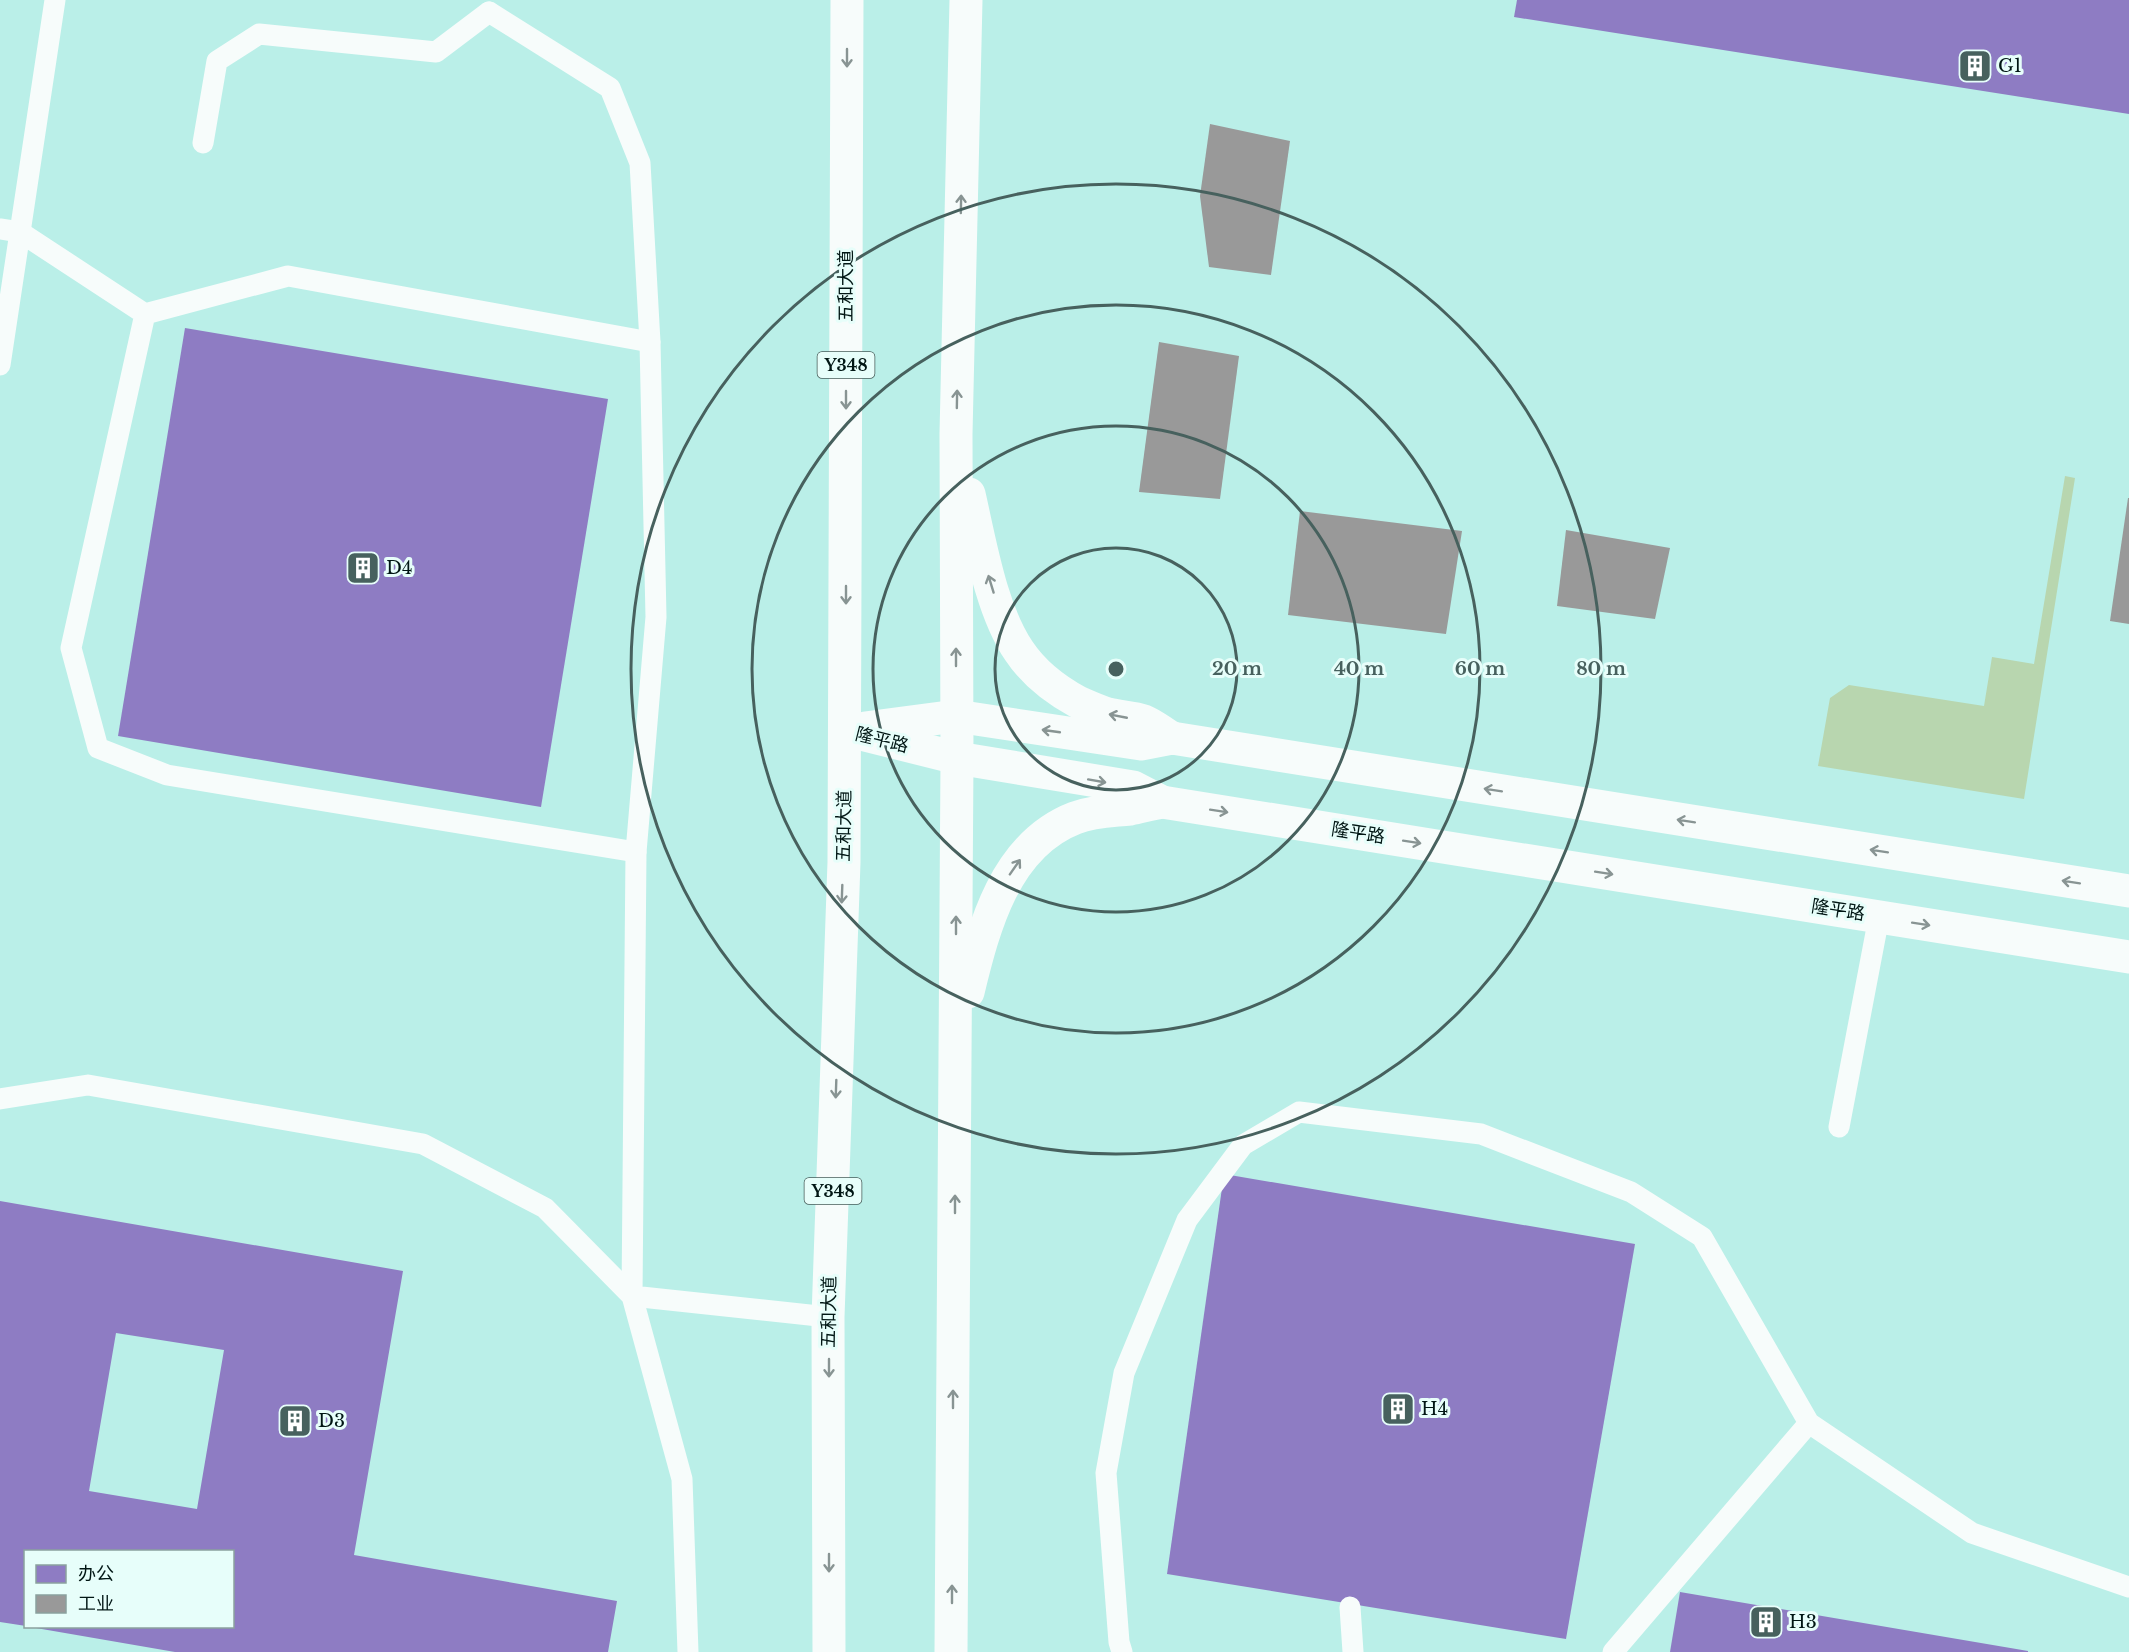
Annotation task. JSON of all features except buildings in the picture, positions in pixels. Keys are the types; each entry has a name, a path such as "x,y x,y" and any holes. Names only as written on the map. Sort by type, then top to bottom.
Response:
{"main road":[{"name":"五和大道","path":"829,1652 828,1317 843,874 847,0"},
{"path":"951,1652 956,1040 956,434 966,0"},
{"path":"956,434 983,558 1005,625 1019,652 1041,676 1060,692 1107,714 1144,721 1172,738"},
{"name":"隆平路","path":"844,730 956,716 1141,744 1172,738 2129,891"},
{"name":"隆平路","path":"844,730 957,758 1133,787 1162,802 2129,957"},
{"path":"956,1040 985,927 1013,868 1029,849 1052,831 1075,818 1101,811 1130,809 1162,802"}],"lane":[{"path":"0,365 10,231 55,0"},
{"path":"203,143 217,61 259,34 436,52 489,6 610,88 640,163 650,342 656,617 636,852 632,1296 682,1479 688,1652"},
{"path":"10,231 145,314 288,276 650,342"},
{"path":"145,314 70,648 99,748 167,775 636,852"},
{"path":"1839,1126 1879,917"},
{"path":"0,1099 88,1085 423,1144 544,1208 632,1296 828,1317"},
{"path":"1122,1652 1119,1642 1106,1473 1124,1373 1186,1220 1243,1145 1299,1112 1481,1134 1631,1192 1702,1237 1809,1423 1972,1533 2129,1587"},
{"path":"1613,1652 1809,1423"},
{"path":"1350,1607 1353,1652"}],"shaded area":[{"path":"0,0 2129,0 2129,1652 0,1652"}],"green space":[{"path":"2065,476 2075,478 2024,799 1818,766 1830,698 1849,685 1984,706 1992,657 2034,664"}],"place":[{"name":"G1","path":"1975,66"},
{"name":"D4","path":"363,568"},
{"name":"H4","path":"1398,1409"},
{"name":"D3","path":"295,1421"},
{"name":"H3","path":"1766,1622"}]}
